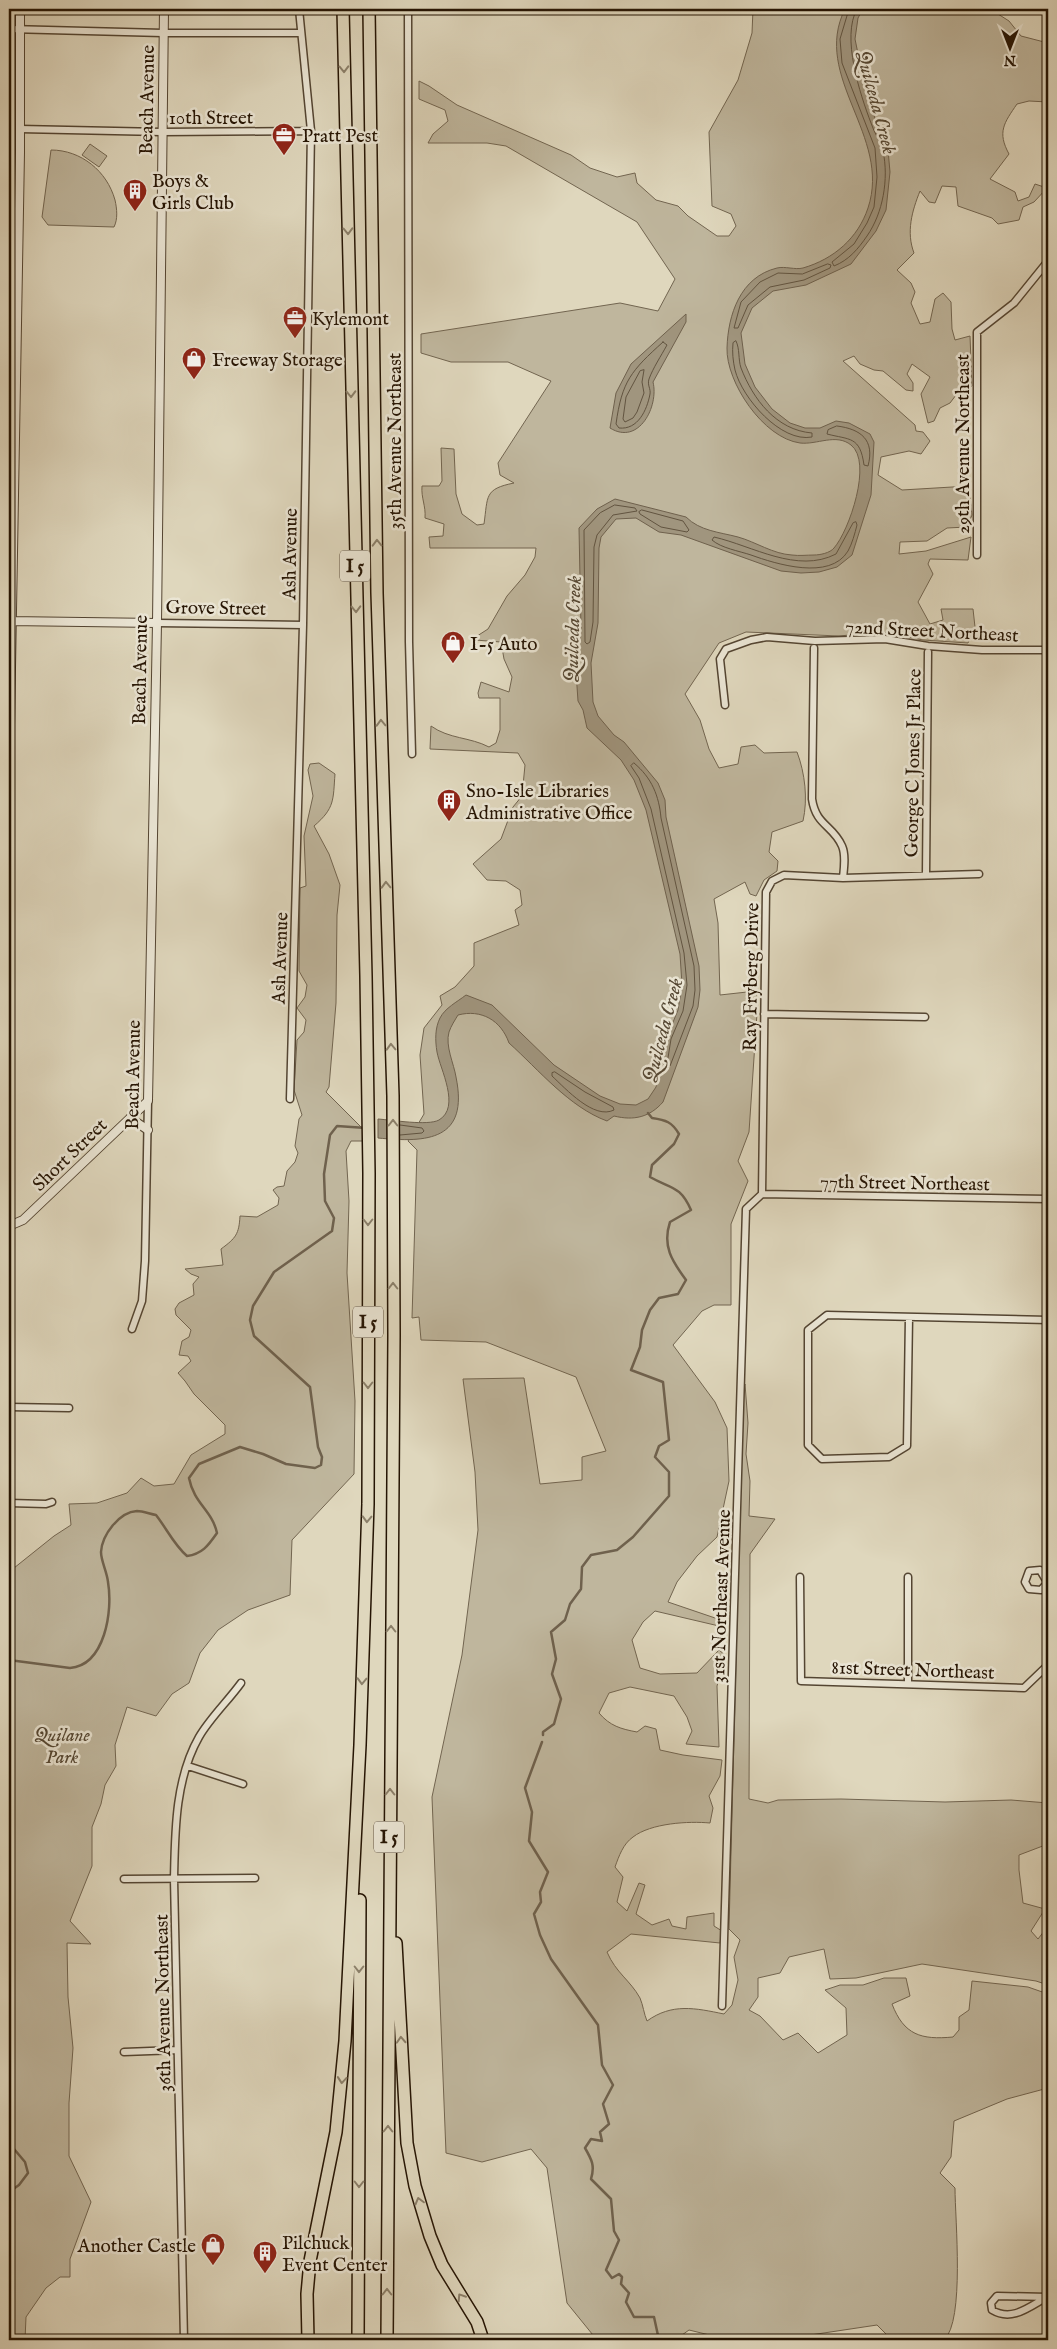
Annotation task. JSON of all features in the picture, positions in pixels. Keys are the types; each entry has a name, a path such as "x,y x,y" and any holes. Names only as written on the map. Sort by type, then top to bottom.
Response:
{"highway":[{"name":"I 5","path":"369,9 377,593 393,1096 394,1335 389,1826 387,2340"},
{"name":"I 5","path":"342,13 369,1173 368,1504 360,1745 358,2340"},
{"path":"308,2340 307,2294 310,2262 336,2132 345,2041 360,1745"},
{"path":"389,1826 405,2117 411,2165 419,2204 430,2236 447,2273 476,2322 483,2340"}],"street":[{"path":"9,782 10,621 20,129 20,9"},
{"name":"Beach Avenue","path":"132,1330 142,1301 147,1206 157,623 164,9"},
{"name":"Ash Avenue","path":"290,1099 302,625 311,131 299,9"},
{"name":"35th Avenue Northeast","path":"408,9 409,642 412,754"},
{"path":"9,28 163,33 300,33"},
{"name":"10th Street","path":"20,129 162,132 311,131"},
{"name":"29th Avenue Northeast","path":"977,555 977,332 1014,302 1048,260"},
{"name":"Grove Street","path":"10,621 302,625"},
{"name":"72nd Street Northeast","path":"726,706 720,659 726,649 751,640 767,637 815,641 885,640 928,646 982,650 1048,650"},
{"path":"814,648 812,799 817,817 838,839 842,847 843,878"},
{"name":"George C Jones Jr Place","path":"926,875 928,652"},
{"name":"Ray Fryberg Drive","path":"762,1194 766,892 772,881 784,875 843,878 979,874"},
{"path":"764,1014 925,1017"},
{"name":"Short Street","path":"9,1226 23,1220 148,1101"},
{"path":"130,1118 148,1130"},
{"name":"77th Street Northeast","path":"762,1194 1048,1200"},
{"name":"31st Northeast Avenue","path":"722,2006 746,1209 762,1194"},
{"path":"910,1317 907,1446 889,1458 822,1459 808,1445 808,1330 827,1315 1048,1320"},
{"path":"9,1407 69,1408"},
{"path":"9,1503 46,1504 52,1502"},
{"name":"81st Street Northeast","path":"800,1577 801,1681 1024,1688 1048,1665"},
{"path":"908,1577 908,1684"},
{"name":"36th Avenue Northeast","path":"184,2340 174,1879 175,1818 188,1766 199,1737 241,1683"},
{"path":"188,1766 243,1784"},
{"path":"124,1879 255,1878"},
{"path":"124,2052 177,2050"},
{"path":"997,2296 1047,2297 1016,2314 1006,2315 992,2310 991,2302 997,2296"}],"green space":[{"path":"753,9 978,9 998,14 1009,21 1021,36 1048,43 1048,102 1029,101 1017,104 1006,122 1003,134 1003,140 1009,154 990,179 1015,192 1018,201 1029,197 1035,184 1047,188 1034,202 1023,207 1019,220 998,224 992,218 958,206 956,187 942,186 935,203 929,202 920,191 910,229 914,253 897,270 911,283 915,292 911,303 920,324 930,322 935,299 943,293 951,302 952,329 955,340 970,336 972,386 967,391 959,391 950,403 940,408 934,421 928,423 921,394 930,377 912,364 907,374 913,383 913,391 906,390 883,371 874,370 860,364 854,356 843,361 915,425 916,431 923,432 930,441 921,454 909,451 881,457 878,475 902,490 969,486 972,515 967,527 947,528 927,541 900,542 899,554 926,551 971,537 968,560 930,559 928,564 933,574 918,602 930,624 943,620 941,609 973,609 975,627 968,643 923,640 882,632 839,636 746,632 719,643 685,694 700,720 709,749 719,768 738,764 741,747 755,745 764,753 797,752 804,777 805,804 803,821 772,832 769,852 778,861 777,871 764,880 756,896 750,894 745,882 714,899 718,923 720,995 756,991 757,1013 749,1132 738,1161 748,1181 731,1224 731,1305 714,1305 702,1311 673,1345 715,1402 727,1428 729,1481 717,1537 697,1556 677,1582 668,1602 718,1619 719,1626 655,1611 643,1622 632,1640 640,1668 660,1674 697,1673 719,1650 726,1656 717,1686 719,1747 686,1744 692,1731 687,1717 674,1696 630,1687 609,1693 599,1713 612,1724 626,1730 637,1732 645,1726 656,1729 660,1750 722,1760 720,1776 709,1796 713,1808 710,1823 670,1824 641,1832 627,1843 615,1867 623,1877 617,1902 627,1911 639,1883 645,1885 636,1914 652,1925 669,1919 672,1926 686,1929 687,1917 714,1913 714,1926 722,1931 720,1943 631,1934 607,1952 615,1966 640,1998 647,2021 656,2015 675,2009 703,2010 724,2014 732,2005 738,1980 734,1957 740,1940 729,1929 743,1392 745,1384 748,1423 746,1454 750,1481 749,1516 775,1519 750,1554 749,1799 768,1803 778,1800 841,1799 945,1802 1011,1800 1048,1803 1048,1844 1019,1855 1019,1870 1023,1903 1045,1909 1031,1931 1038,1939 1048,1926 1048,1985 1036,1981 922,1964 856,1978 830,1979 824,1949 789,1957 780,1973 758,1978 758,1997 749,2010 760,2016 783,2040 798,2033 818,2053 847,2035 846,2008 825,1990 840,1985 863,1985 884,1978 906,1978 910,1996 892,2004 902,2023 908,2029 923,2036 942,2038 953,2037 959,2030 959,2017 969,2010 972,1981 1028,1987 1048,1994 1048,2088 1007,2099 954,2121 951,2157 940,2173 955,2188 957,2245 955,2313 951,2329 944,2340 892,2340 877,2325 777,2340 730,2340 689,2330 675,2340 597,2340 567,2303 547,2168 531,2149 482,2162 446,2153 432,1797 462,1655 478,1530 475,1472 463,1379 524,1378 540,1484 582,1480 582,1457 606,1451 576,1377 486,1342 421,1340 419,1317 412,1318 417,1150 408,1141 424,1114 420,1055 424,1028 442,1005 440,996 455,987 474,966 474,943 519,925 515,910 522,905 520,890 506,881 487,880 473,864 501,839 513,807 522,796 525,765 518,753 430,749 431,726 452,736 489,747 496,743 500,730 500,698 479,698 478,693 481,682 509,692 512,677 504,659 501,642 475,640 474,638 488,629 507,596 525,575 535,557 536,548 430,548 429,537 443,536 444,524 425,518 422,486 439,486 442,481 441,448 454,449 456,494 462,514 477,525 484,524 489,495 497,488 514,483 500,475 498,463 551,381 508,362 451,362 421,353 421,334 620,303 658,311 675,279 637,222 506,146 487,143 428,143 433,134 448,121 445,110 419,99 419,81 457,105 571,155 590,168 617,177 635,173 637,183 656,200 678,206 688,216 717,236 729,236 736,226 731,214 712,206 709,132 738,80 752,33"},
{"path":"90,144 107,156 99,167 82,155"},
{"path":"51,150 73,154 82,158 99,171 106,180 115,200 117,214 114,227 48,225 42,217"},
{"name":"Quilane Park","path":"319,763 335,774 334,791 332,803 326,814 314,826 329,854 340,885 337,915 336,1003 329,1087 326,1092 375,1141 351,1141 346,1151 349,1201 347,1273 355,1401 354,1474 292,1540 290,1595 248,1610 218,1630 200,1653 189,1683 172,1694 156,1716 127,1707 115,1745 116,1766 105,1785 101,1804 92,1827 92,1866 70,1921 91,1944 67,1943 68,1997 73,2048 69,2103 69,2156 91,2202 70,2259 70,2277 60,2277 46,2288 26,2317 25,2340 9,2340 9,1572 54,1536 71,1525 69,1504 97,1503 127,1493 141,1478 154,1486 174,1484 191,1455 225,1434 225,1425 194,1394 178,1373 191,1361 188,1356 179,1355 182,1341 189,1337 191,1330 176,1315 175,1309 179,1303 194,1295 193,1284 199,1277 185,1269 223,1265 221,1249 236,1235 240,1216 257,1217 278,1205 279,1198 273,1190 284,1186 287,1171 295,1162 298,1153 295,1146 299,1119 302,1115 294,1090 297,1040 304,1032 306,1020 297,1008 305,997 307,985 299,971 300,888 306,886 304,836 313,796 308,770 310,764"}],"water":[{"name":"Quilceda Creek","path":"845,9 863,9 858,18 855,39 863,78 876,122 888,150 890,172 886,210 876,231 851,264 806,285 773,291 752,308 741,333 745,364 755,387 772,409 790,423 805,428 820,428 836,421 849,423 870,434 874,442 871,495 852,555 837,567 819,572 781,571 681,535 659,532 636,518 616,519 601,537 599,548 598,623 591,663 593,702 598,716 614,735 624,742 658,783 665,800 666,817 699,966 700,990 698,1007 663,1102 647,1114 635,1118 614,1116 607,1121 580,1107 555,1087 509,1043 501,1028 495,1022 482,1015 458,1015 448,1037 458,1098 456,1114 450,1125 441,1133 428,1138 378,1138 378,1119 427,1123 439,1120 445,1114 449,1097 437,1052 436,1030 438,1022 445,1011 466,995 492,1005 554,1065 600,1096 620,1104 636,1105 648,1099 656,1087 667,1037 678,1010 682,985 680,954 646,810 634,780 621,760 587,728 583,710 578,701 576,672 581,629 579,528 597,509 615,499 686,517 691,522 704,528 738,537 785,554 816,555 825,553 832,550 840,539 852,512 856,497 860,466 857,454 851,445 839,440 800,443 786,439 773,431 760,420 740,392 728,362 727,348 730,323 738,299 754,280 764,273 777,268 803,268 835,253 858,229 868,208 873,182 870,156 844,83 838,59 837,34"},
{"path":"686,314 686,322 653,382 653,402 645,421 638,428 630,432 620,432 610,428 616,393 631,364"}],"waterway":[{"path":"543,1735 543,1732 554,1724 561,1699 552,1674 556,1659 551,1632 565,1620 570,1604 581,1589 582,1567 591,1555 617,1550 633,1537 669,1496 669,1472 655,1457 659,1446 669,1440 663,1382 631,1370 640,1347 642,1330 650,1310 659,1298 678,1294 686,1280 673,1260 667,1239 670,1222 691,1210 679,1192 650,1177 652,1165 674,1144 679,1134 671,1124 652,1118 648,1113"},
{"name":"Quilceda Creek","path":"9,1660 70,1668 82,1665 99,1647 104,1635 109,1607 108,1582 101,1555 102,1545 113,1525 124,1515 137,1511 156,1515 174,1542 187,1556 201,1551 208,1545 217,1533 215,1525 191,1487 189,1478 199,1464 240,1447 286,1464 315,1468 321,1465 322,1457 318,1447 310,1387 254,1336 250,1320 253,1306 274,1272 332,1231 334,1218 325,1201 324,1174 330,1135 337,1126 366,1128"},
{"path":"542,1742 525,1788 532,1812 529,1841 548,1872 540,1892 541,1902 534,1914 540,1935 551,1959 598,2025 602,2065 613,2085 603,2104 609,2124 600,2132 602,2141 591,2139 585,2148 592,2163 591,2179 611,2199 614,2231 619,2240 606,2270 612,2278 619,2274 622,2277 621,2284 629,2293 626,2302 634,2317 654,2317 659,2340"},
{"name":"Quilceda Creek","path":"9,2143 25,2162 28,2173 19,2185 9,2192"}],"place":[{"name":"Pratt Pest","path":"284,156"},
{"name":"Boys & Girls Club","path":"135,212"},
{"name":"Kylemont","path":"295,339"},
{"name":"Freeway Storage","path":"194,380"},
{"name":"I-5 Auto","path":"453,664"},
{"name":"Sno-Isle Libraries Administrative Office","path":"449,822"},
{"name":"Another Castle","path":"213,2266"},
{"name":"Pilchuck Event Center","path":"265,2274"}]}
